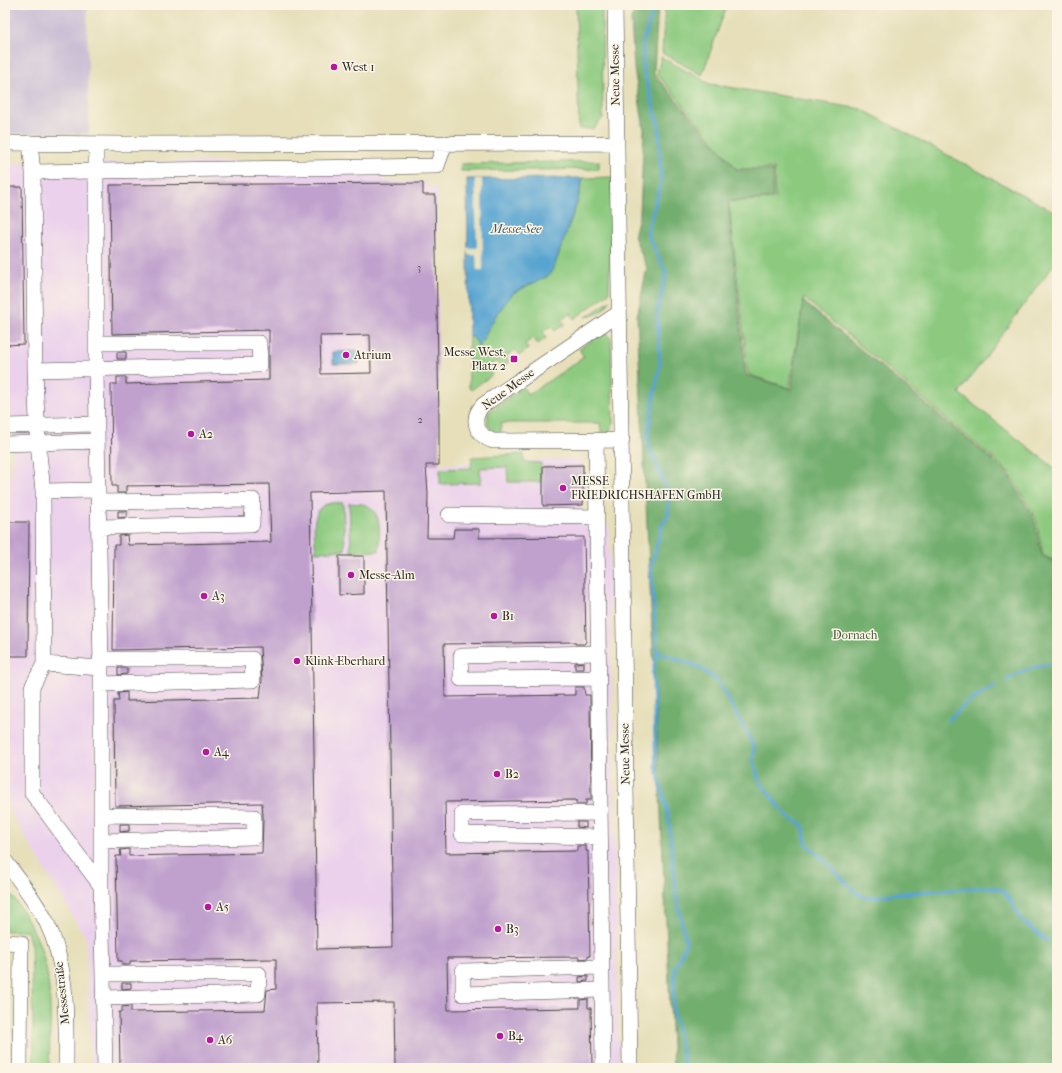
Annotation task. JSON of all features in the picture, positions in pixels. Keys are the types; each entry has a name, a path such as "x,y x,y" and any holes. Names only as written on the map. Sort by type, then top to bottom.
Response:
{"street":[{"name":"Neue Messe","path":"615,5 618,313 622,440 630,1068"},
{"path":"5,143 616,143"},
{"path":"30,143 32,172 37,425 43,491 44,664 32,687 32,793 101,886"},
{"path":"32,172 97,169 437,166 445,143"},
{"path":"96,144 96,424 101,663 101,886 105,1068"},
{"name":"Neue Messe","path":"618,313 483,405 478,410 475,418 479,432 484,438 493,441 622,440"},
{"path":"35,370 260,365 259,343 96,343"},
{"path":"5,426 96,424"},
{"path":"596,440 603,1068"},
{"path":"5,444 97,441"},
{"path":"43,491 98,496 253,500 252,524 98,527"},
{"path":"449,515 597,517"},
{"path":"598,653 461,656 461,679 598,678"},
{"path":"44,664 252,659 253,680 100,684"},
{"path":"600,813 462,814 462,834 600,837"},
{"path":"101,815 254,817 254,837 101,841"},
{"name":"Messestraße","path":"5,861 33,899 46,922 58,952 65,990 66,1068"},
{"path":"5,942 21,943 20,1068"},
{"path":"602,967 463,971 463,994 602,990"},
{"path":"103,974 259,974 258,994 103,998"}],"shaded area":[{"path":"5,5 87,5 89,134 5,133"},
{"path":"383,160 384,181 426,181 427,187 437,187 439,465 581,458 582,525 609,525 619,1068 91,1068 86,938 5,803 5,476 12,475 14,423 5,421 5,163"}],"green space":[{"path":"576,5 602,5 603,118 593,129 579,129"},
{"name":"Dornach","path":"637,5 658,5 654,74 737,170 773,170 773,198 728,201 746,375 791,389 803,301 1006,471 1034,519 1042,556 1057,563 1057,1068 673,1068 637,316 647,268 634,236 640,212 644,129 634,68 631,19"},
{"path":"665,5 727,5 702,75 662,53"},
{"path":"661,57 710,84 861,109 1057,213 1057,260 959,393 1057,470 1057,562 1043,555 1036,519 1008,471 804,298 789,388 748,374 729,202 775,199 774,168 737,169 657,74"},
{"path":"599,161 599,169 461,171 461,164"},
{"path":"612,177 609,293 574,319 571,313 561,319 565,324 555,331 551,326 543,332 546,338 538,344 533,338 525,344 528,349 520,355 515,350 506,356 509,362 501,367 497,361 487,368 492,375 471,390 469,388 469,336 474,338 479,347 496,315 513,293 548,276 554,267 577,203 583,178"},
{"path":"610,301 600,312 586,317"},
{"path":"606,333 611,338 613,425 609,432 601,432 600,423 501,423 501,435 493,431 488,426 488,413 523,387 528,395 584,357 579,349 600,335"},
{"path":"524,454 524,462 541,463 541,482 508,482 507,467 480,468 481,483 440,484 440,469 471,468 472,457"},
{"path":"343,503 345,550 316,552 314,525 318,512 321,507 327,504"},
{"path":"349,503 366,505 376,514 379,526 379,551 351,552"},
{"path":"5,886 30,924 40,946 45,963 50,998 49,1068 34,1068 31,947 27,931 5,931"}],"water":[{"name":"Messe-See","path":"583,178 577,203 554,267 548,276 513,293 496,315 479,347 474,338 469,336 467,179"},
{"path":"359,351 359,364 333,364 333,352"}],"pier":[{"path":"475,179 482,179 483,270 477,270 476,255 468,255 467,248 477,248"}],"building":[{"path":"423,183 423,195 435,195 439,465 426,465 428,493 427,538 453,538 454,529 479,529 479,538 584,537 586,642 584,644 575,644 575,642 444,644 445,697 575,695 575,687 584,687 585,695 590,695 591,800 586,800 586,804 576,804 576,800 445,802 446,853 577,851 577,846 586,846 586,851 588,851 590,956 588,956 588,958 579,959 579,957 447,958 448,1010 580,1008 580,1000 588,999 588,1008 591,1008 592,1068 395,1068 394,1002 317,1003 318,1068 120,1068 119,1012 122,1012 122,1007 131,1006 131,1012 265,1010 267,990 276,989 276,959 130,961 130,965 122,965 122,961 118,961 116,856 121,856 120,850 129,849 129,856 262,853 263,817 262,803 115,806 114,701 119,701 118,693 127,692 127,701 260,698 262,680 260,647 113,650 114,545 119,545 119,536 127,535 128,545 271,542 269,484 126,486 126,493 117,493 117,486 112,486 111,384 117,384 117,377 126,377 126,384 269,380 269,330 112,334 110,185","holes":["370,335 371,373 321,374 320,336","386,491 393,947 317,949 310,493"]},
{"path":"5,187 22,187 24,344 5,345"},
{"path":"117,352 126,352 126,359 117,359"},
{"name":"MESSE FRIEDRICHSHAFEN GmbH","path":"583,465 583,505 543,506 543,466"},
{"path":"118,511 127,511 127,517 118,518"},
{"path":"5,522 29,522 28,656 5,656"},
{"name":"Messe-Alm","path":"339,556 364,556 364,594 339,595"},
{"path":"584,662 584,669 575,669 575,663"},
{"path":"118,668 127,668 127,674 118,675"},
{"path":"577,822 586,822 586,828 577,827"},
{"path":"120,824 129,824 129,831 120,832"},
{"path":"588,976 588,981 579,982 579,977"},
{"path":"122,983 131,983 131,988 122,989"}],"waterway":[{"path":"655,5 643,41 643,68 659,127 661,182 647,233 666,273 657,314 660,363 648,432 649,447 669,494 668,516 662,525 651,567 657,652 653,672 656,766 668,813 676,894 686,943 675,968 673,1010 685,1068"},
{"path":"657,652 697,666 718,681 754,746 753,759 759,781 788,817 803,825 806,843 858,894 869,898 893,894 989,887 1002,890 1013,904 1021,920 1047,941"},
{"path":"1007,680 1026,670 1056,662"},
{"path":"948,720 968,702 995,686"},
{"path":"1052,948 1057,950"}],"place":[{"name":"West 1","path":"334,67"},
{"name":"Atrium","path":"346,355"},
{"name":"Messe West, Platz 2","path":"514,359"},
{"name":"A2","path":"191,434"},
{"name":"MESSE FRIEDRICHSHAFEN GmbH","path":"563,488"},
{"name":"Messe-Alm","path":"351,575"},
{"name":"A3","path":"204,596"},
{"name":"B1","path":"494,616"},
{"name":"Klink-Eberhard","path":"297,661"},
{"name":"A4","path":"206,752"},
{"name":"B2","path":"497,774"},
{"name":"A5","path":"208,907"},
{"name":"B3","path":"498,929"},
{"name":"B4","path":"500,1036"},
{"name":"A6","path":"210,1040"}]}
